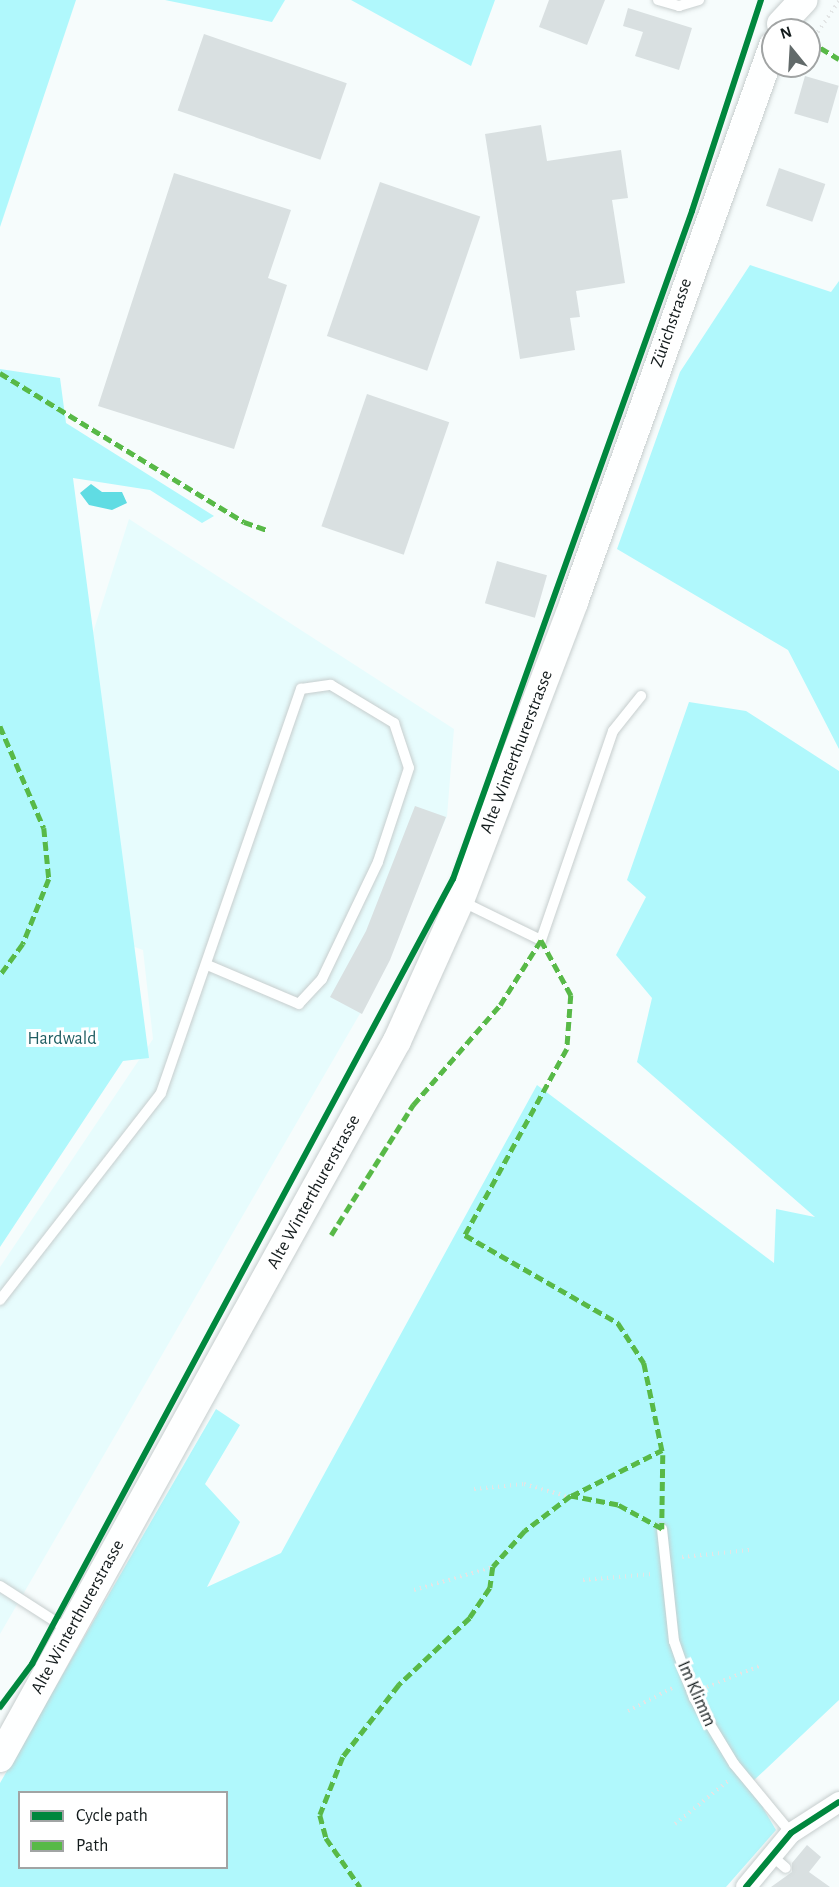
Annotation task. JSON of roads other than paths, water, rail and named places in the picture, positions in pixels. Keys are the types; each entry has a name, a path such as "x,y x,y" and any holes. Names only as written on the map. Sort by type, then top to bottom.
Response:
{"main road":[{"name":"Zürichstrasse","path":"786,18 803,0"},
{"name":"Zürichstrasse","path":"574,602 761,78"},
{"name":"Alte Winterthurerstrasse","path":"0,1758 397,1041 460,900 574,602"}],"street":[{"path":"746,1887 779,1862 791,1833 839,1802"}],"lane":[{"path":"658,0 679,6 699,0"},
{"path":"0,1300 161,1093 301,689 331,685 394,723 409,768 378,862 322,979 299,1004 207,965"},
{"path":"460,900 541,940 613,731 641,696"},
{"name":"Im Klimm","path":"662,1528 674,1641 693,1693 741,1771 791,1833"},
{"path":"0,1586 70,1631"}],"park label":[{"name":"Hardwald","path":"62,1039"}]}
